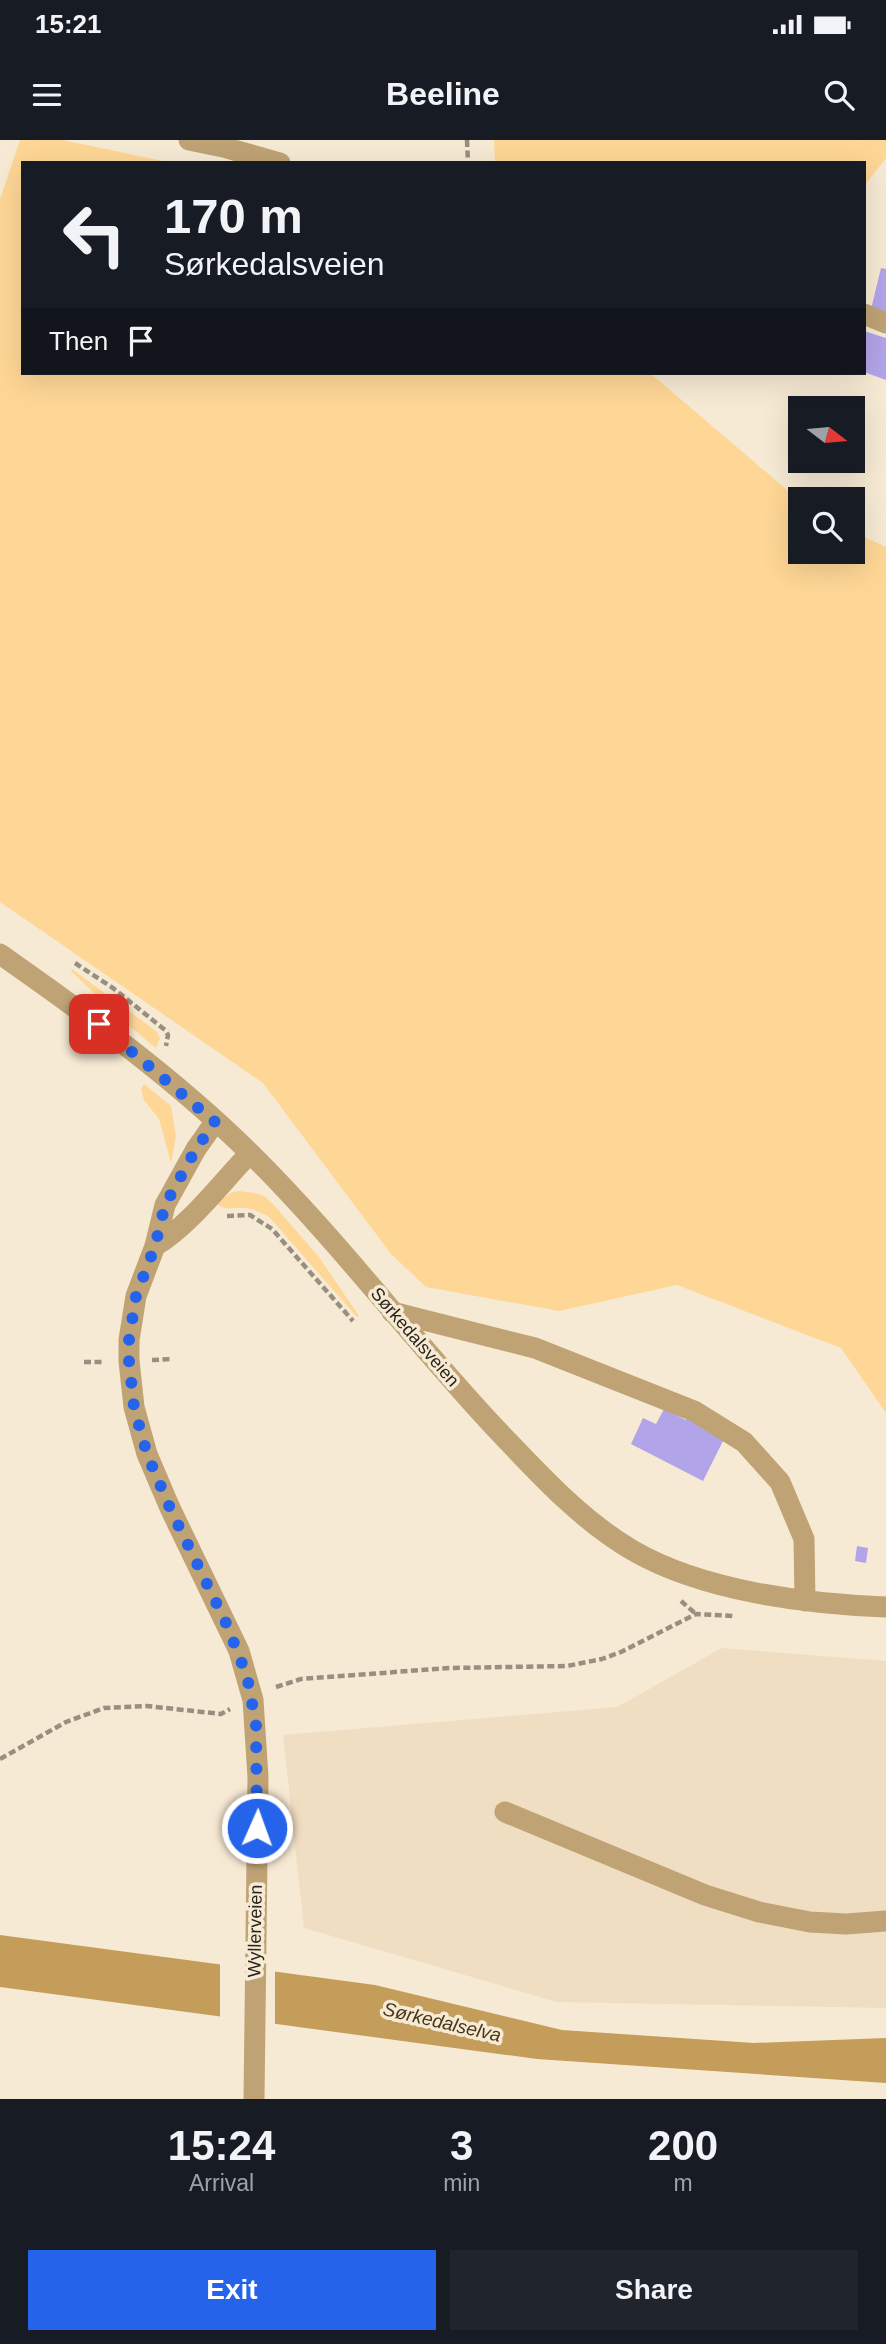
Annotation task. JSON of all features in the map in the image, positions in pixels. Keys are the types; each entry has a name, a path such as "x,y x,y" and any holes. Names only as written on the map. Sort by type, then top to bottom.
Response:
{"street":[{"path":"188,140 273,161"},
{"path":"866,315 886,323"},
{"name":"Sørkedalsveien","path":"0,954 99,1024 250,1153 393,1311 472,1404 563,1497 598,1527 634,1551 694,1576 805,1601 886,1607"},
{"name":"Wyllerveien","path":"215,1122 196,1149 165,1205 155,1246 131,1316 129,1361 134,1407 147,1454 175,1520 231,1632 253,1700 258,1777 254,2099"},
{"path":"155,1246 184,1224 250,1153"},
{"path":"393,1311 535,1348 694,1411 744,1442 780,1482 804,1539 805,1601"},
{"path":"505,1812 705,1895 759,1912 810,1922 846,1924 886,1921"}],"path":[{"path":"467,140 468,161"},
{"path":"75,963 113,988 165,1030 168,1042 162,1052"},
{"path":"218,1212 230,1216 250,1215 266,1224 353,1321"},
{"path":"0,1759 66,1722 104,1708 147,1706 221,1714 253,1700 269,1689 301,1679 449,1668 567,1666 621,1652 696,1614"}],"shaded area":[{"path":"20,140 63,140 163,161 21,161 21,375 652,375 788,491 788,564 865,564 865,537 886,547 886,1413 841,1348 677,1285 559,1311 426,1287 391,1254 263,1083 0,902 0,199"},
{"path":"494,140 886,140 886,158 866,184 866,161 495,161"},
{"path":"72,969 156,1031 160,1038 156,1048 123,1021 71,971"},
{"path":"144,1084 171,1106 176,1136 171,1163 159,1119 144,1100 141,1089"},
{"path":"238,1191 256,1193 273,1204 319,1257 359,1316 357,1317 269,1217 251,1209 226,1208 216,1203"},
{"path":"722,1648 886,1661 886,2008 557,2002 304,1928 283,1735 617,1707"}],"water":[{"name":"Sørkedalselva","path":"0,1935 375,1985 562,2030 754,2043 886,2038 886,2083 537,2059 0,1987"}],"pier":[{"path":"220,1961 275,1968 275,2028 220,2020"}],"building":[{"path":"881,268 886,269 886,313 871,309"},
{"path":"866,332 886,338 886,380 866,373"},
{"path":"664,1409 686,1420 689,1413 724,1439 703,1481 631,1444 643,1418 656,1424"},
{"path":"857,1546 868,1548 866,1563 855,1561"}],"route":[{"path":"99,1024 215,1122 178,1178 165,1205 155,1246 144,1271 131,1316 129,1361 134,1407 147,1454 239,1651 247,1676 256,1725 257,1828"}]}
